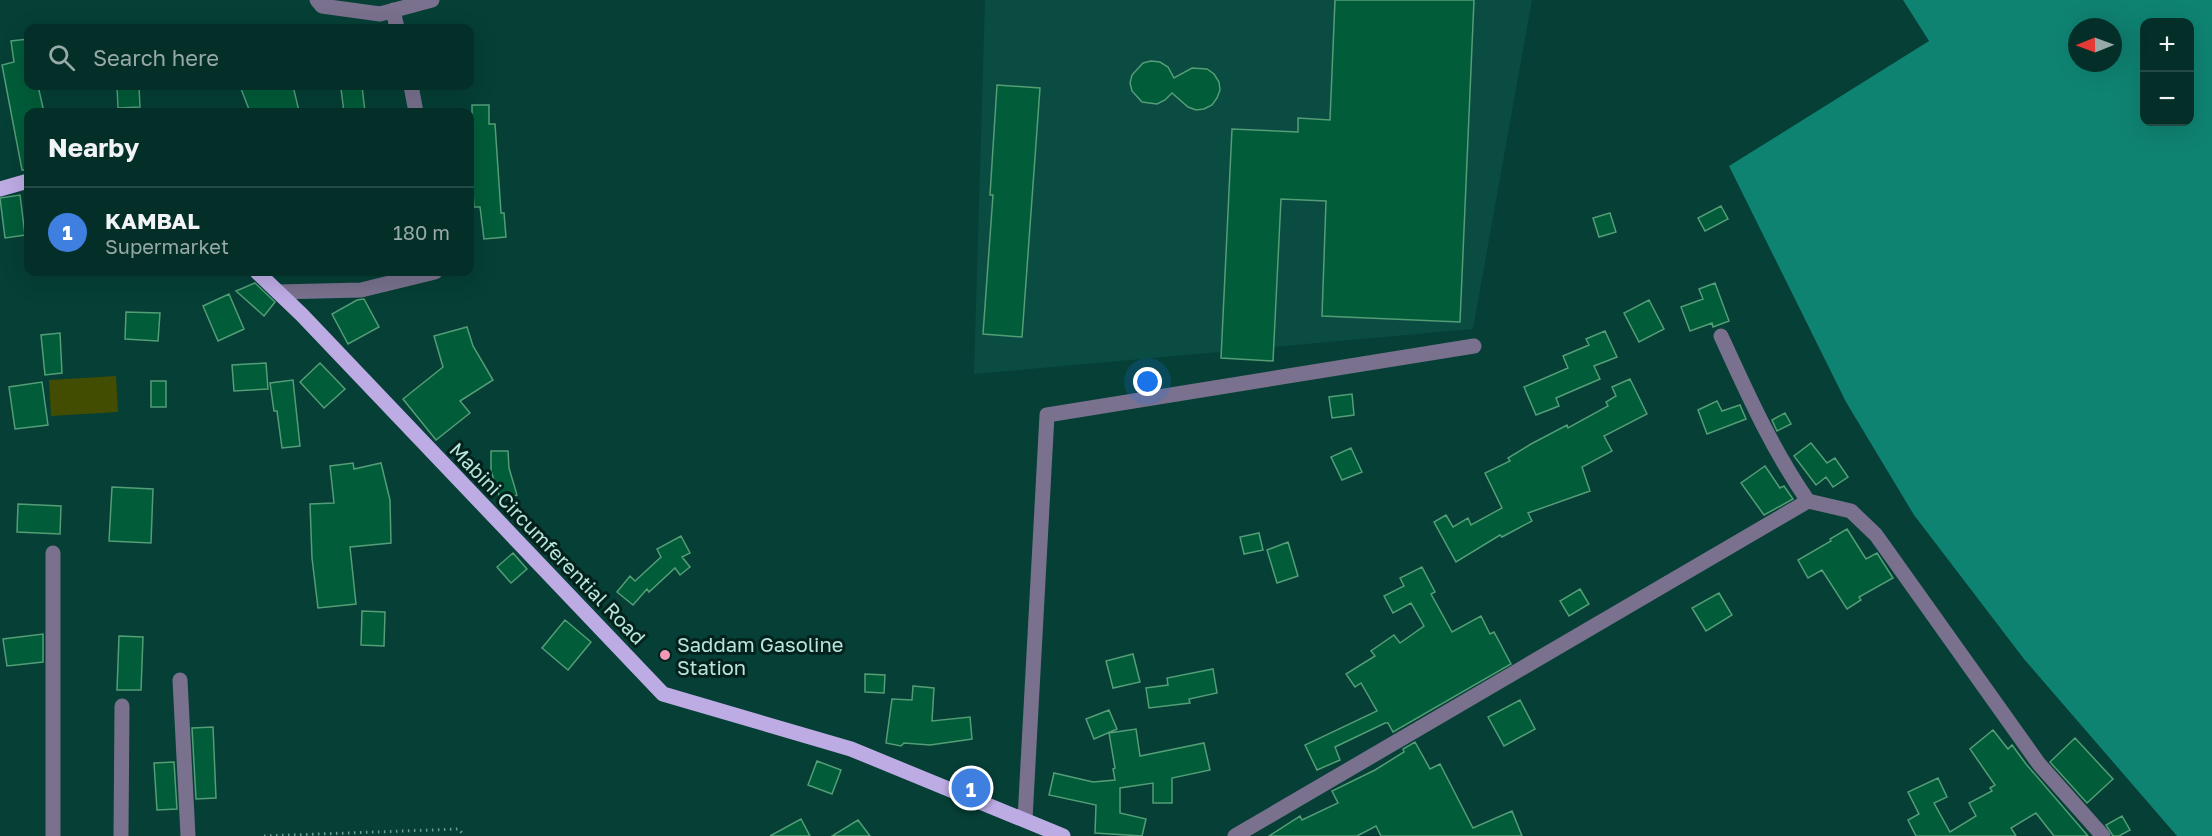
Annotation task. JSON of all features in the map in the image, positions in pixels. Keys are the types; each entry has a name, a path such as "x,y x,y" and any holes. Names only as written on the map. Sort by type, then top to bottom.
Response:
{"main road":[{"path":"0,189 24,182"},
{"name":"Mabini Circumferential Road","path":"262,276 663,694 851,749 1063,836"}],"street":[{"path":"317,0 322,6 380,14 432,0"},
{"path":"393,10 396,24"},
{"path":"412,90 415,108"},
{"path":"278,292 361,290 419,276"},
{"path":"1721,336 1756,412 1787,470 1808,501 1851,511 1876,535 2039,764 2103,836"},
{"path":"1025,819 1047,415 1474,346"},
{"path":"1235,836 1808,501"},
{"path":"53,553 53,836"},
{"path":"180,680 189,836"},
{"path":"121,836 122,706"}],"path":[{"path":"264,836 459,830 464,836"}],"shaded area":[{"path":"985,0 1532,0 1473,329 974,374"},
{"path":"1903,0 2212,0 2212,836 2177,836 2024,659 1914,515 1846,402 1729,166 1929,41"},
{"path":"116,376 118,412 51,416 49,380"}],"building":[{"path":"1335,0 1474,0 1460,322 1322,316 1326,201 1281,199 1273,361 1221,358 1232,129 1298,132 1298,118 1330,120"},
{"path":"24,39 24,90 39,90 43,108 24,108 24,170 22,170 2,65 14,62 11,41"},
{"path":"1160,62 1168,67 1174,78 1192,68 1207,69 1219,82 1220,90 1217,98 1212,105 1196,110 1188,107 1172,93 1157,104 1142,102 1132,91 1130,83 1132,75 1143,63"},
{"path":"997,85 1040,88 1022,337 983,334 993,195 990,195"},
{"path":"117,90 139,90 140,107 118,108"},
{"path":"242,90 294,90 298,108 248,108"},
{"path":"341,90 362,90 365,108 343,108"},
{"path":"472,105 489,105 489,124 495,124 501,213 504,213 506,237 484,239 480,207 474,207 474,108"},
{"path":"20,195 24,235 5,238 0,198"},
{"path":"1721,206 1728,219 1705,231 1698,218"},
{"path":"1610,213 1616,232 1599,237 1593,218"},
{"path":"255,283 275,302 264,316 236,291"},
{"path":"1715,283 1729,321 1713,327 1712,323 1690,331 1681,307 1703,299 1699,289"},
{"path":"229,294 244,329 218,341 203,306"},
{"path":"364,299 379,327 348,344 332,314 357,300"},
{"path":"1649,300 1664,329 1639,342 1624,313"},
{"path":"126,312 160,313 158,341 125,339"},
{"path":"467,327 473,346 493,380 460,401 470,413 436,440 403,399 443,367 434,336"},
{"path":"1605,331 1617,357 1594,366 1600,379 1556,398 1559,406 1536,415 1524,387 1568,368 1563,356 1589,345 1586,339"},
{"path":"60,333 62,373 45,375 41,335"},
{"path":"266,363 268,389 234,391 232,365"},
{"path":"320,363 345,389 324,408 300,382"},
{"path":"1630,379 1647,414 1604,436 1612,451 1582,467 1590,491 1528,513 1532,521 1502,537 1500,535 1456,562 1434,522 1446,515 1453,527 1468,518 1471,525 1502,508 1485,473 1510,461 1508,458 1531,444 1567,425 1568,428 1608,406 1606,402 1616,396 1612,387"},
{"path":"293,380 300,446 282,448 277,411 274,411 270,383"},
{"path":"151,381 166,381 166,407 151,407"},
{"path":"42,382 48,425 15,429 9,387"},
{"path":"1352,394 1354,415 1332,418 1329,397"},
{"path":"1717,401 1722,411 1740,405 1746,419 1707,434 1698,410"},
{"path":"1785,413 1791,424 1777,431 1772,420"},
{"path":"1811,443 1827,463 1835,458 1848,477 1833,487 1826,477 1816,485 1794,456"},
{"path":"1351,448 1362,472 1342,480 1331,457"},
{"path":"491,451 508,451 509,468 517,495 501,501 491,471"},
{"path":"353,463 354,469 381,463 390,500 391,543 350,547 356,604 318,608 312,558 310,504 334,503 330,466"},
{"path":"1765,466 1780,488 1784,486 1793,499 1764,515 1741,483"},
{"path":"112,487 153,489 151,543 109,541"},
{"path":"18,504 61,506 60,534 17,532"},
{"path":"1847,529 1866,559 1877,553 1893,578 1859,597 1861,600 1847,609 1822,570 1808,578 1798,560"},
{"path":"1259,533 1263,550 1244,554 1240,537"},
{"path":"681,536 690,553 682,557 690,567 680,575 675,568 649,592 647,589 633,605 617,592 630,576 635,581 661,557 657,549"},
{"path":"1288,542 1298,576 1277,583 1267,550"},
{"path":"513,553 527,569 511,583 497,567"},
{"path":"1422,567 1435,592 1431,594 1452,632 1481,616 1490,634 1494,632 1511,664 1393,732 1388,723 1385,723 1335,747 1340,760 1317,770 1305,745 1377,711 1361,683 1355,687 1346,674 1375,656 1371,651 1394,635 1400,643 1424,626 1411,603 1393,613 1384,596 1404,586 1400,578"},
{"path":"1580,589 1589,604 1569,616 1560,601"},
{"path":"1719,593 1732,615 1706,631 1692,608"},
{"path":"362,611 385,612 384,646 361,645"},
{"path":"565,620 591,642 568,670 542,648"},
{"path":"43,634 43,662 7,666 3,639"},
{"path":"119,636 143,637 141,690 117,690"},
{"path":"1133,654 1140,682 1113,688 1106,661"},
{"path":"1213,669 1217,693 1189,699 1190,703 1149,708 1146,688 1168,685 1167,678"},
{"path":"865,674 885,675 884,693 865,692"},
{"path":"913,686 934,688 932,721 970,717 972,739 930,745 904,743 901,746 886,743 892,699 912,700"},
{"path":"1520,700 1535,729 1504,746 1488,717"},
{"path":"1109,710 1117,729 1094,739 1086,719"},
{"path":"213,727 216,798 196,799 192,728"},
{"path":"1136,729 1140,756 1204,743 1210,770 1172,778 1172,803 1153,803 1153,783 1120,788 1120,813 1146,819 1142,836 1095,833 1096,805 1049,795 1054,773 1093,782 1115,780 1109,733"},
{"path":"1993,730 2008,749 2012,745 2088,836 2054,836 2036,813 2011,828 2016,836 1916,836 1908,820 1919,814 1908,792 1938,778 1947,797 1934,803 1950,832 1976,816 1969,803 1992,791 1990,788 1995,785 1970,749"},
{"path":"2075,738 2113,779 2087,803 2050,762"},
{"path":"1415,742 1430,769 1440,764 1473,828 1512,811 1522,836 1381,836 1376,826 1357,836 1269,836 1300,816 1302,820 1338,803 1332,791 1375,770 1404,752 1403,749"},
{"path":"817,761 841,770 832,794 808,785"},
{"path":"174,762 177,809 157,810 154,763"},
{"path":"2122,816 2130,830 2119,836 2113,836 2106,825"},
{"path":"801,819 810,836 770,836"},
{"path":"858,820 870,836 832,836"}],"place":[{"name":"Saddam Gasoline Station","path":"665,655"},
{"name":"KAMBAL","path":"971,788"}]}
